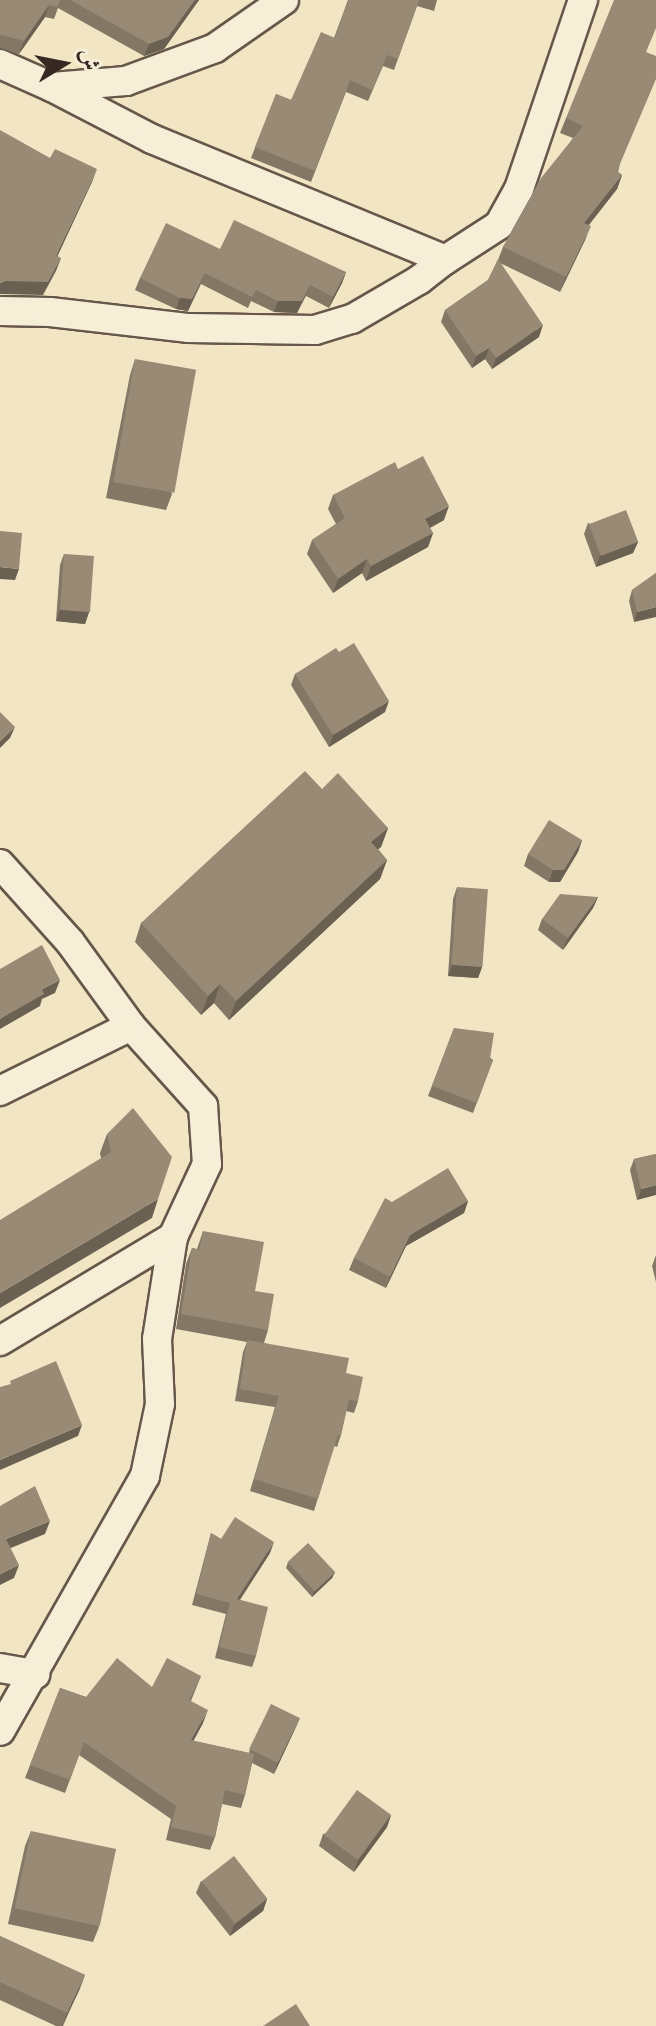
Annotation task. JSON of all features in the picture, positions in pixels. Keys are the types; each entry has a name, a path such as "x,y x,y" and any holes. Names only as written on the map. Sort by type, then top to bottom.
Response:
{"street":[{"path":"52,87 126,81 215,48 284,0"},
{"path":"0,311 50,312 189,328 315,330 352,319 419,280 499,225 519,189 583,0"},
{"path":"0,64 152,139 445,260"},
{"path":"0,864 70,942 131,1026 203,1106 207,1164 173,1237 157,1339 160,1404 145,1476 0,1731"},
{"path":"0,1091 131,1026"},
{"path":"0,1341 173,1237"},
{"path":"0,1668 35,1674"}],"building":[{"path":"0,0 60,0 58,7 49,5 24,41 0,36"},
{"path":"70,0 195,0 168,37 149,44"},
{"path":"348,0 419,0 398,59 387,55 372,90 350,80 315,171 255,147 276,94 291,100 321,32 335,38"},
{"path":"614,0 656,0 656,28 646,52 656,56 656,79 617,171 622,175 584,223 591,226 566,277 503,247 541,178 583,126 566,118"},
{"path":"0,130 50,158 55,149 97,169 56,255 61,258 48,282 0,283"},
{"path":"234,220 346,272 333,297 310,285 302,301 278,301 256,290 252,297 205,273 192,299 180,298 140,278 166,223 220,249"},
{"path":"498,259 543,325 496,358 489,348 476,356 445,310 488,280"},
{"path":"135,359 196,370 174,493 113,482"},
{"path":"423,456 449,506 425,519 433,533 371,566 367,559 338,579 312,540 345,518 333,495 395,462 398,469"},
{"path":"626,510 638,542 601,556 589,524"},
{"path":"0,531 22,533 19,569 0,567"},
{"path":"64,554 94,556 90,612 60,610"},
{"path":"656,573 656,607 637,612 632,590"},
{"path":"354,643 389,701 333,735 295,674 336,648 339,652"},
{"path":"0,712 15,727 0,741"},
{"path":"305,771 322,789 338,773 388,828 371,842 387,860 236,1001 220,984 208,996 141,923"},
{"path":"549,820 582,840 564,870 553,870 528,854"},
{"path":"457,887 488,889 482,967 452,965"},
{"path":"560,894 598,897 568,938 542,919"},
{"path":"42,945 60,980 42,989 44,994 0,1019 0,969"},
{"path":"454,1028 494,1033 490,1059 493,1060 477,1103 432,1086"},
{"path":"133,1108 172,1157 158,1199 0,1293 0,1220 111,1152 107,1134"},
{"path":"656,1154 656,1185 641,1189 634,1159"},
{"path":"448,1168 468,1201 410,1235 390,1277 354,1258 385,1198 392,1202"},
{"path":"203,1231 264,1242 255,1291 274,1294 268,1330 181,1314 192,1248 199,1250"},
{"path":"247,1340 349,1358 346,1373 363,1377 358,1401 349,1400 341,1435 338,1435 318,1499 254,1479 279,1396 240,1389"},
{"path":"56,1361 82,1425 0,1460 0,1387"},
{"path":"35,1486 50,1521 6,1539 19,1565 0,1574 0,1506"},
{"path":"235,1517 274,1542 237,1599 268,1607 256,1656 219,1647 230,1603 196,1594 211,1533 221,1539"},
{"path":"308,1543 335,1572 315,1591 288,1562"},
{"path":"117,1658 152,1687 167,1658 201,1676 189,1700 208,1710 191,1740 254,1754 245,1795 225,1790 215,1837 171,1827 176,1806 84,1742 70,1780 30,1765 60,1688 86,1697"},
{"path":"271,1704 300,1718 278,1763 249,1749"},
{"path":"357,1790 391,1815 358,1860 324,1835"},
{"path":"31,1831 116,1849 100,1926 15,1908"},
{"path":"234,1856 267,1899 235,1924 202,1881"},
{"path":"0,1936 85,1975 67,2013 0,1982"},
{"path":"296,2004 310,2026 263,2026"}]}
